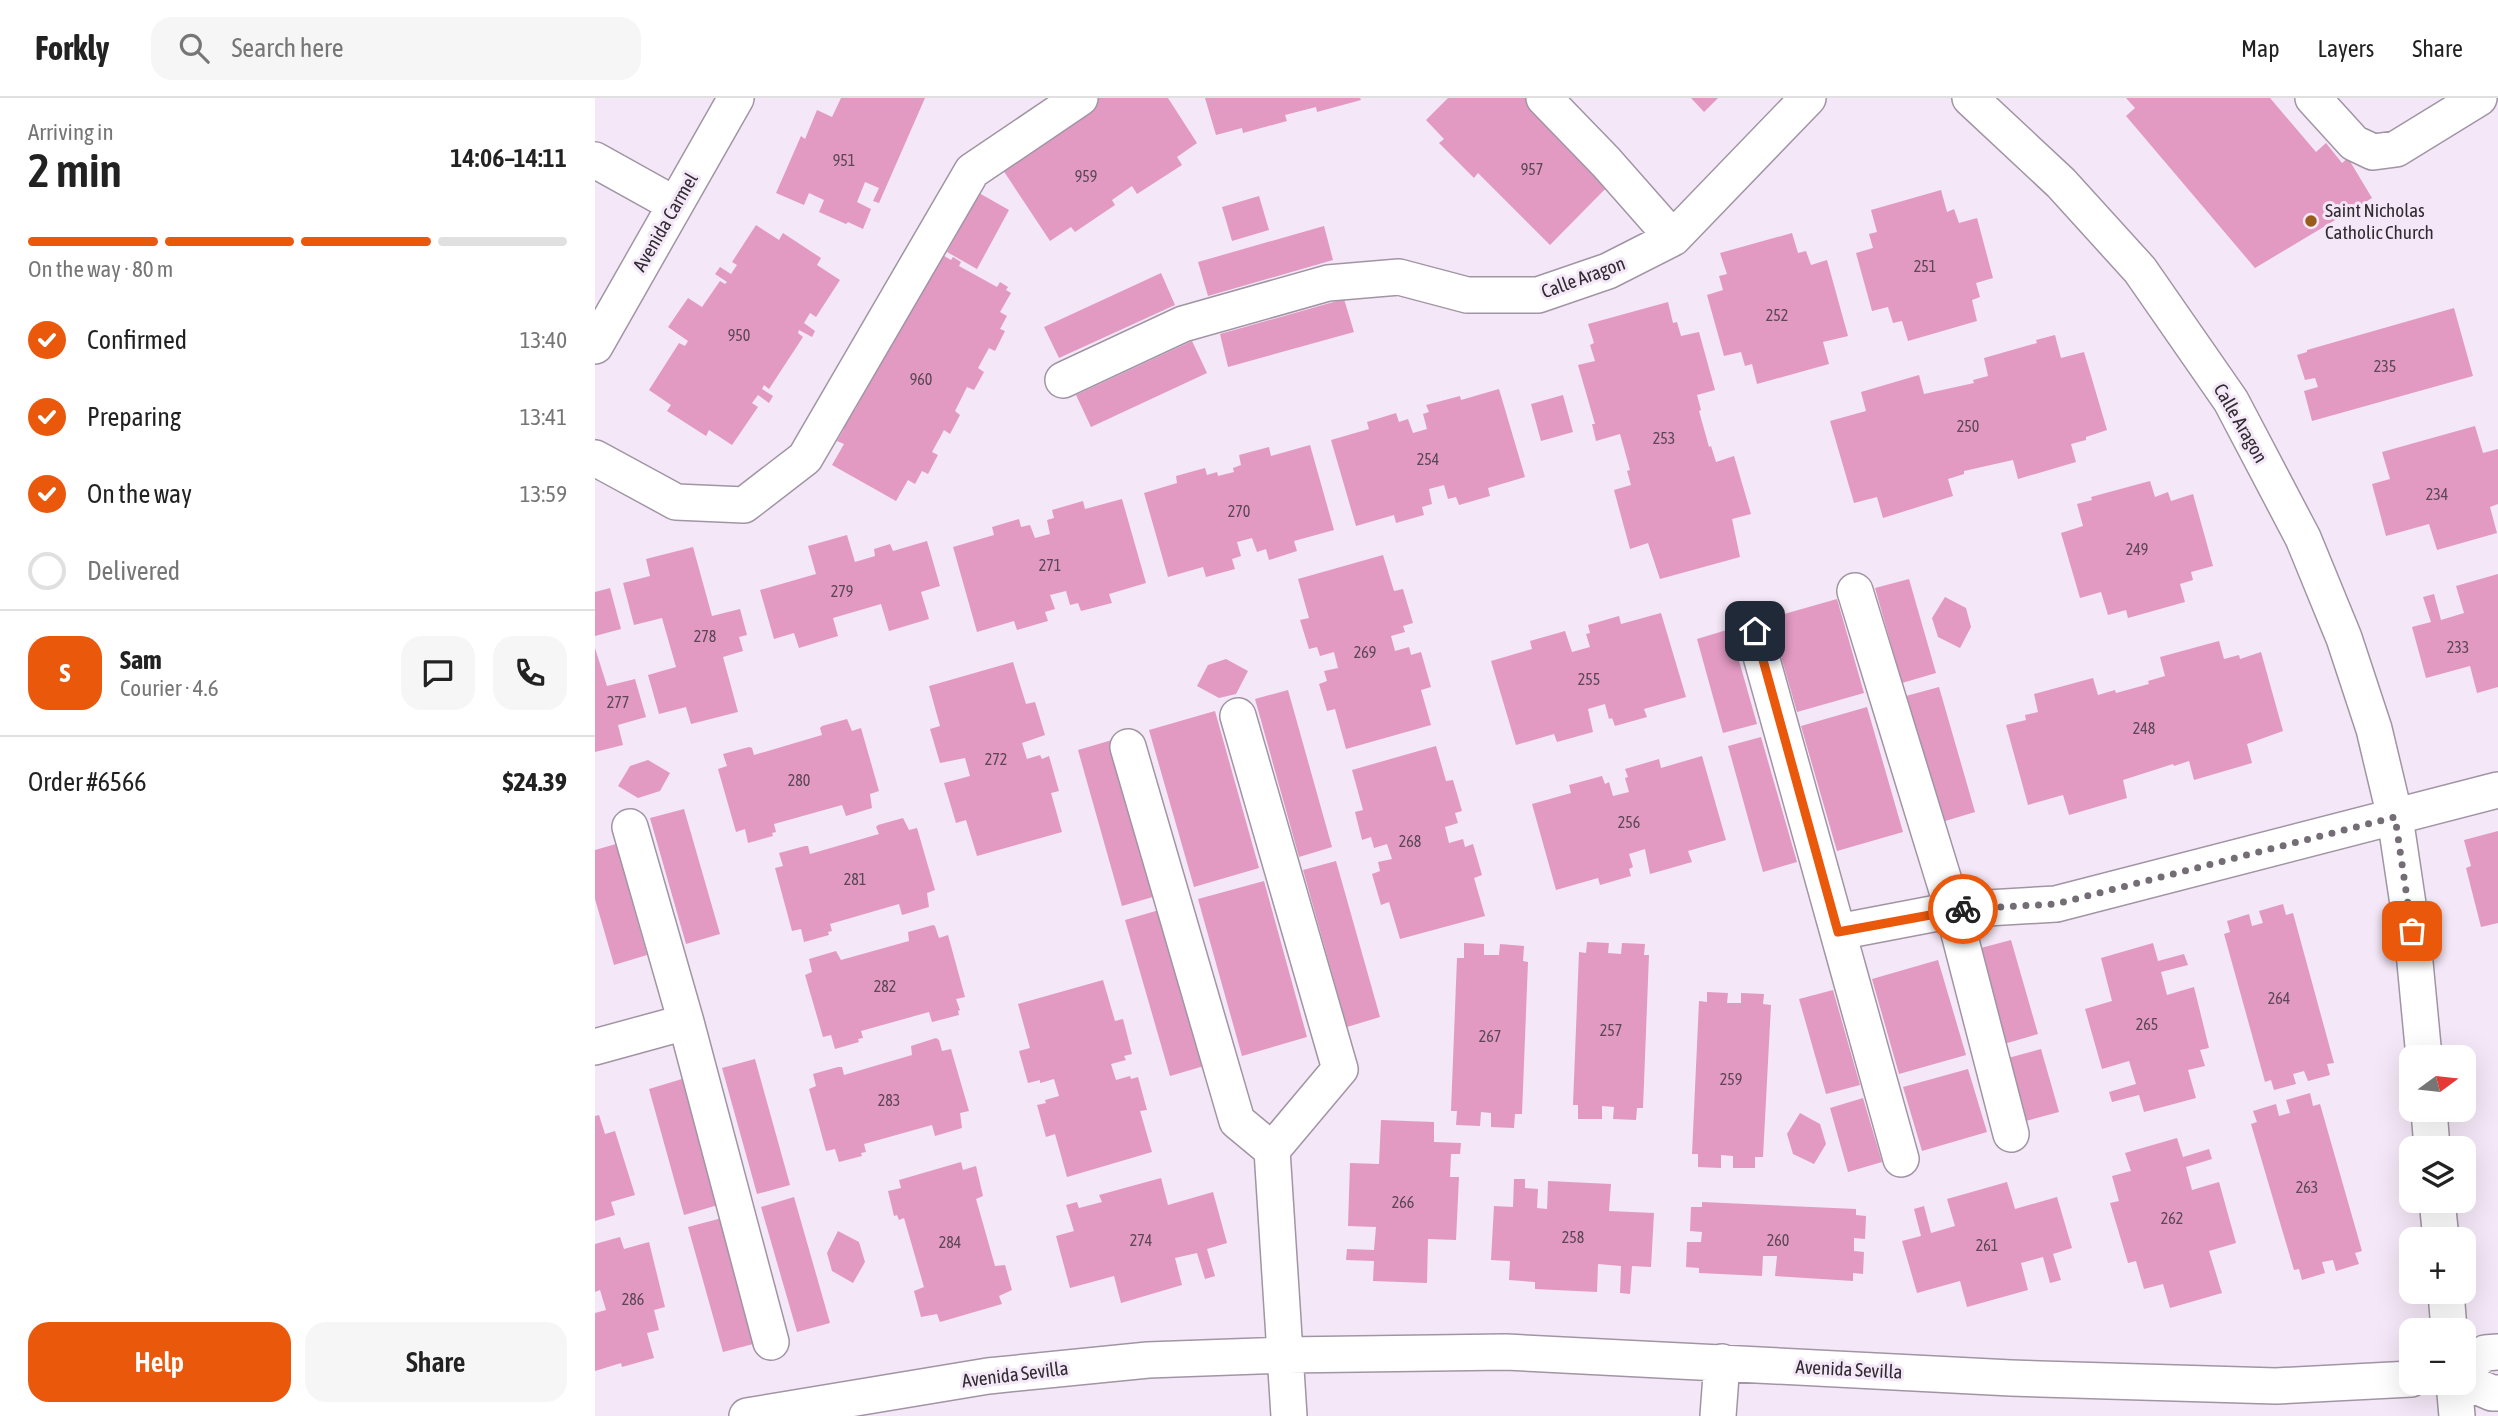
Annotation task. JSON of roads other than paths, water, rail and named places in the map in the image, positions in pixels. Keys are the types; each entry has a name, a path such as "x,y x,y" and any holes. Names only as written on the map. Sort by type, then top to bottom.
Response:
{"street":[{"name":"Avenida Carmel","path":"595,346 736,98"},
{"path":"595,458 676,502 744,505 805,458 972,171 1080,98"},
{"path":"1544,98 1606,162 1673,238"},
{"name":"Calle Aragon","path":"1063,380 1182,324 1328,283 1399,277 1467,295 1538,295 1608,271 1673,238 1808,98"},
{"name":"Calle Aragon","path":"1970,98 2061,183 2140,270 2231,401 2303,538 2344,638 2374,729 2395,817 2412,931 2423,1045"},
{"path":"2313,98 2354,143 2373,152 2396,149 2479,98"},
{"path":"595,160 674,204"},
{"path":"1855,592 1953,910 2011,1134"},
{"path":"1755,631 1901,1159"},
{"path":"1238,716 1340,1069 1272,1150 1289,1416"},
{"path":"1128,747 1237,1121 1272,1150"},
{"path":"1838,932 1953,910 2056,904 2498,790"},
{"path":"630,827 686,1022 771,1342"},
{"path":"595,1047 686,1022"},
{"name":"Avenida Sevilla","path":"747,1416 988,1376 1148,1360 1286,1356 1506,1352 2011,1378 2276,1386 2399,1380"},
{"path":"2476,1359 2484,1353 2498,1352"},
{"path":"1718,1416 1722,1362"},
{"path":"2476,1386 2498,1393"},
{"path":"2455,1395 2457,1416"}],"place":[{"name":"Saint Nicholas Catholic Church","path":"2311,221"}]}
